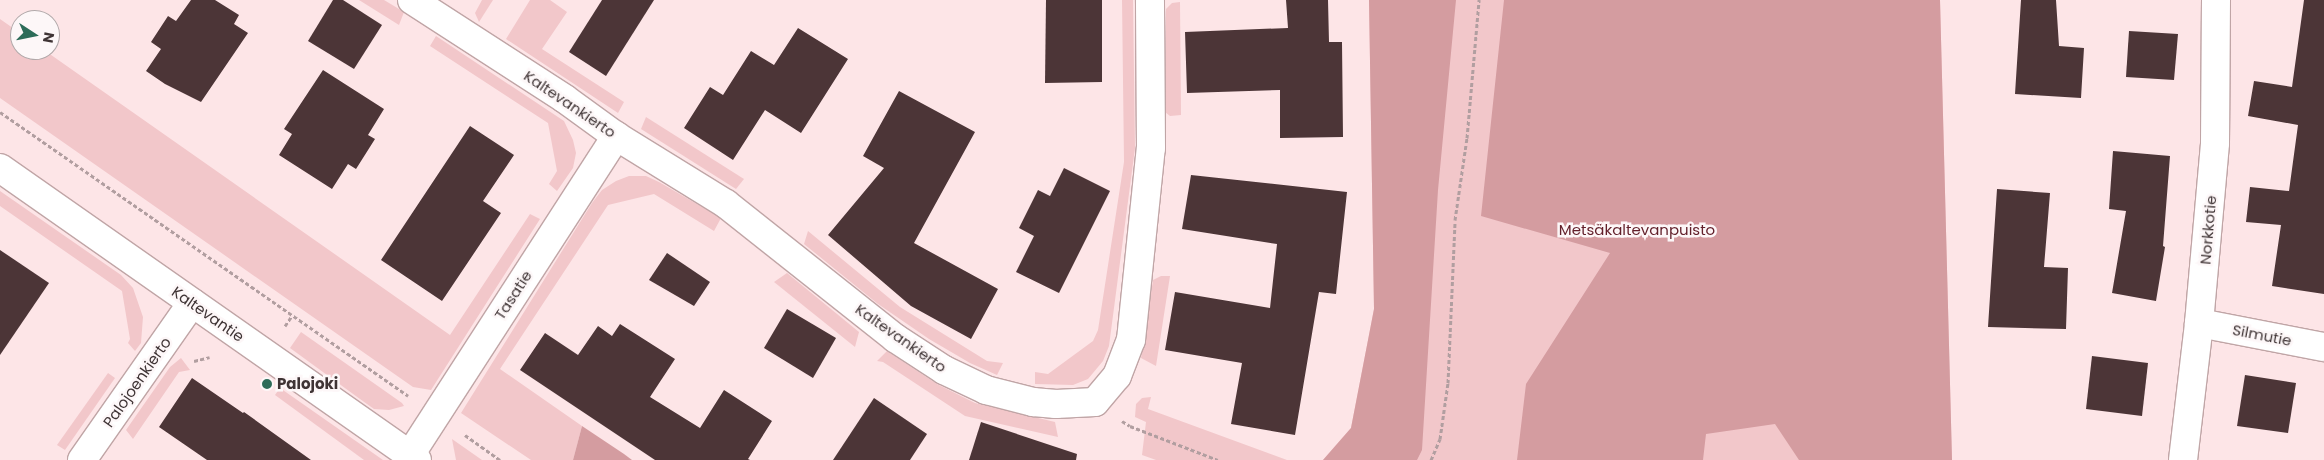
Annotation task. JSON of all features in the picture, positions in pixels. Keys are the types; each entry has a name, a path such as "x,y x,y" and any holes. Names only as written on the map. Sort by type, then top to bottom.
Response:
{"street":[{"name":"Kaltevankierto","path":"412,0 565,99 616,136 726,204 895,338 944,370 986,390 1033,402 1056,404 1095,402"},
{"path":"1095,402 1117,376 1131,340 1151,148 1150,0"},
{"name":"Norkkotie","path":"2183,460 2199,323 2215,143 2216,0"},
{"name":"Tasatie","path":"414,458 436,415 616,136"},
{"name":"Kaltevantie","path":"0,168 414,458"},
{"name":"Palojoenkierto","path":"82,460 192,303"},
{"name":"Silmutie","path":"2199,323 2324,347"}],"path":[{"path":"1431,460 1440,439 1448,383 1455,220 1467,138 1479,0"},
{"path":"0,112 500,460"},
{"path":"1095,402 1130,426 1218,460"}],"green space":[{"path":"359,0 384,0 404,12 399,25"},
{"path":"482,0 493,0 479,22 475,13"},
{"path":"530,0 550,0 567,12 542,49 624,102 618,113 506,39"},
{"path":"1122,0 1133,0 1135,148 1109,346 1103,361 1088,379 1073,385 1035,384 1035,372 1048,374 1093,341 1098,330 1124,162"},
{"name":"Metsäkaltevanpuisto","path":"1369,0 1940,0 1952,460 1323,460 1351,428 1374,309"},
{"path":"1369,0 1456,0 1438,190 1422,450 1417,460 1323,460 1351,428 1374,309"},
{"name":"Metsäkaltevanpuisto","path":"1504,0 1940,0 1952,460 1799,460 1775,424 1706,434 1703,460 1517,460 1526,384 1610,253 1481,216"},
{"path":"1180,2 1181,115 1170,116 1165,112 1166,9 1172,3"},
{"path":"0,19 10,26 10,60 58,60 450,335 530,214 540,219 431,390 413,387 0,98"},
{"path":"436,36 564,121 573,140 576,153 573,168 557,191 549,184 557,171 548,123 430,46"},
{"path":"646,117 744,179 736,189 641,129"},
{"path":"629,176 646,176 721,218 714,231 654,194 608,205 500,369 582,426 573,460 531,460 461,413 592,203 602,190 616,181"},
{"path":"0,191 121,275 133,288 143,317 141,343 135,351 128,343 130,339 122,291 0,206"},
{"path":"808,231 900,307 987,361 1003,363 997,375 970,363 929,339 878,304 804,244"},
{"path":"787,273 859,332 855,347 774,282"},
{"path":"1161,276 1170,276 1156,366 1141,358 1153,280"},
{"path":"301,332 404,406 389,410 374,409 360,399 290,348"},
{"path":"887,351 937,384 975,403 1055,422 1058,437 965,416 883,362 877,361"},
{"path":"181,358 190,370 179,372 133,439 126,430 170,367"},
{"path":"108,373 115,378 65,450 57,445"},
{"path":"280,388 383,460 364,460 275,395"},
{"path":"1151,397 1148,409 1287,460 1156,460 1142,455 1146,422 1135,417 1136,404 1142,398"},
{"path":"582,426 624,454 632,460 573,460"},
{"path":"452,439 482,460 456,460"}],"building":[{"path":"191,0 215,0 239,15 234,24 248,33 201,102 165,84 146,71 161,49 151,42 168,16 176,21"},
{"path":"333,0 343,0 382,25 354,69 308,41"},
{"path":"602,0 654,0 606,76 569,52"},
{"path":"1046,0 1102,0 1102,82 1045,83"},
{"path":"1286,0 1328,0 1329,42 1342,42 1343,137 1280,138 1280,90 1187,93 1185,32 1288,28"},
{"path":"2021,0 2056,0 2059,46 2084,48 2081,98 2015,94"},
{"path":"2304,0 2324,0 2324,294 2272,286 2281,225 2246,222 2250,187 2289,191 2298,125 2248,116 2254,81 2292,87"},
{"path":"798,28 848,59 801,133 765,110 733,160 684,128 710,87 723,95 751,51 774,65"},
{"path":"2129,31 2178,34 2174,80 2126,77"},
{"path":"323,70 384,109 368,135 375,139 356,169 348,164 332,189 279,155 292,134 284,129"},
{"path":"899,91 975,132 914,243 998,289 971,339 911,306 828,235 884,168 863,156"},
{"path":"470,126 514,155 483,201 501,213 442,301 381,260"},
{"path":"2113,151 2170,156 2163,246 2165,247 2156,301 2112,293 2126,211 2109,209"},
{"path":"1064,168 1110,191 1059,293 1016,272 1034,236 1019,228 1038,190 1050,196"},
{"path":"1191,175 1347,192 1336,294 1319,292 1295,435 1231,424 1242,363 1165,350 1175,292 1270,308 1277,244 1182,229"},
{"path":"1997,189 2050,193 2044,267 2068,268 2066,329 1988,327"},
{"path":"0,250 49,283 0,355"},
{"path":"667,253 710,282 694,306 649,280"},
{"path":"787,309 836,338 813,378 764,348"},
{"path":"620,324 675,359 650,397 700,428 724,390 772,421 748,459 750,460 655,460 520,370 545,333 578,355 598,326 612,336"},
{"path":"2092,356 2148,363 2142,416 2086,409"},
{"path":"2245,375 2296,383 2288,433 2237,426"},
{"path":"192,378 244,412 311,460 207,460 159,427"},
{"path":"874,398 927,434 910,460 833,460"},
{"path":"981,422 1077,454 1076,460 969,460"}],"place":[{"name":"Palojoki","path":"267,384"}]}
